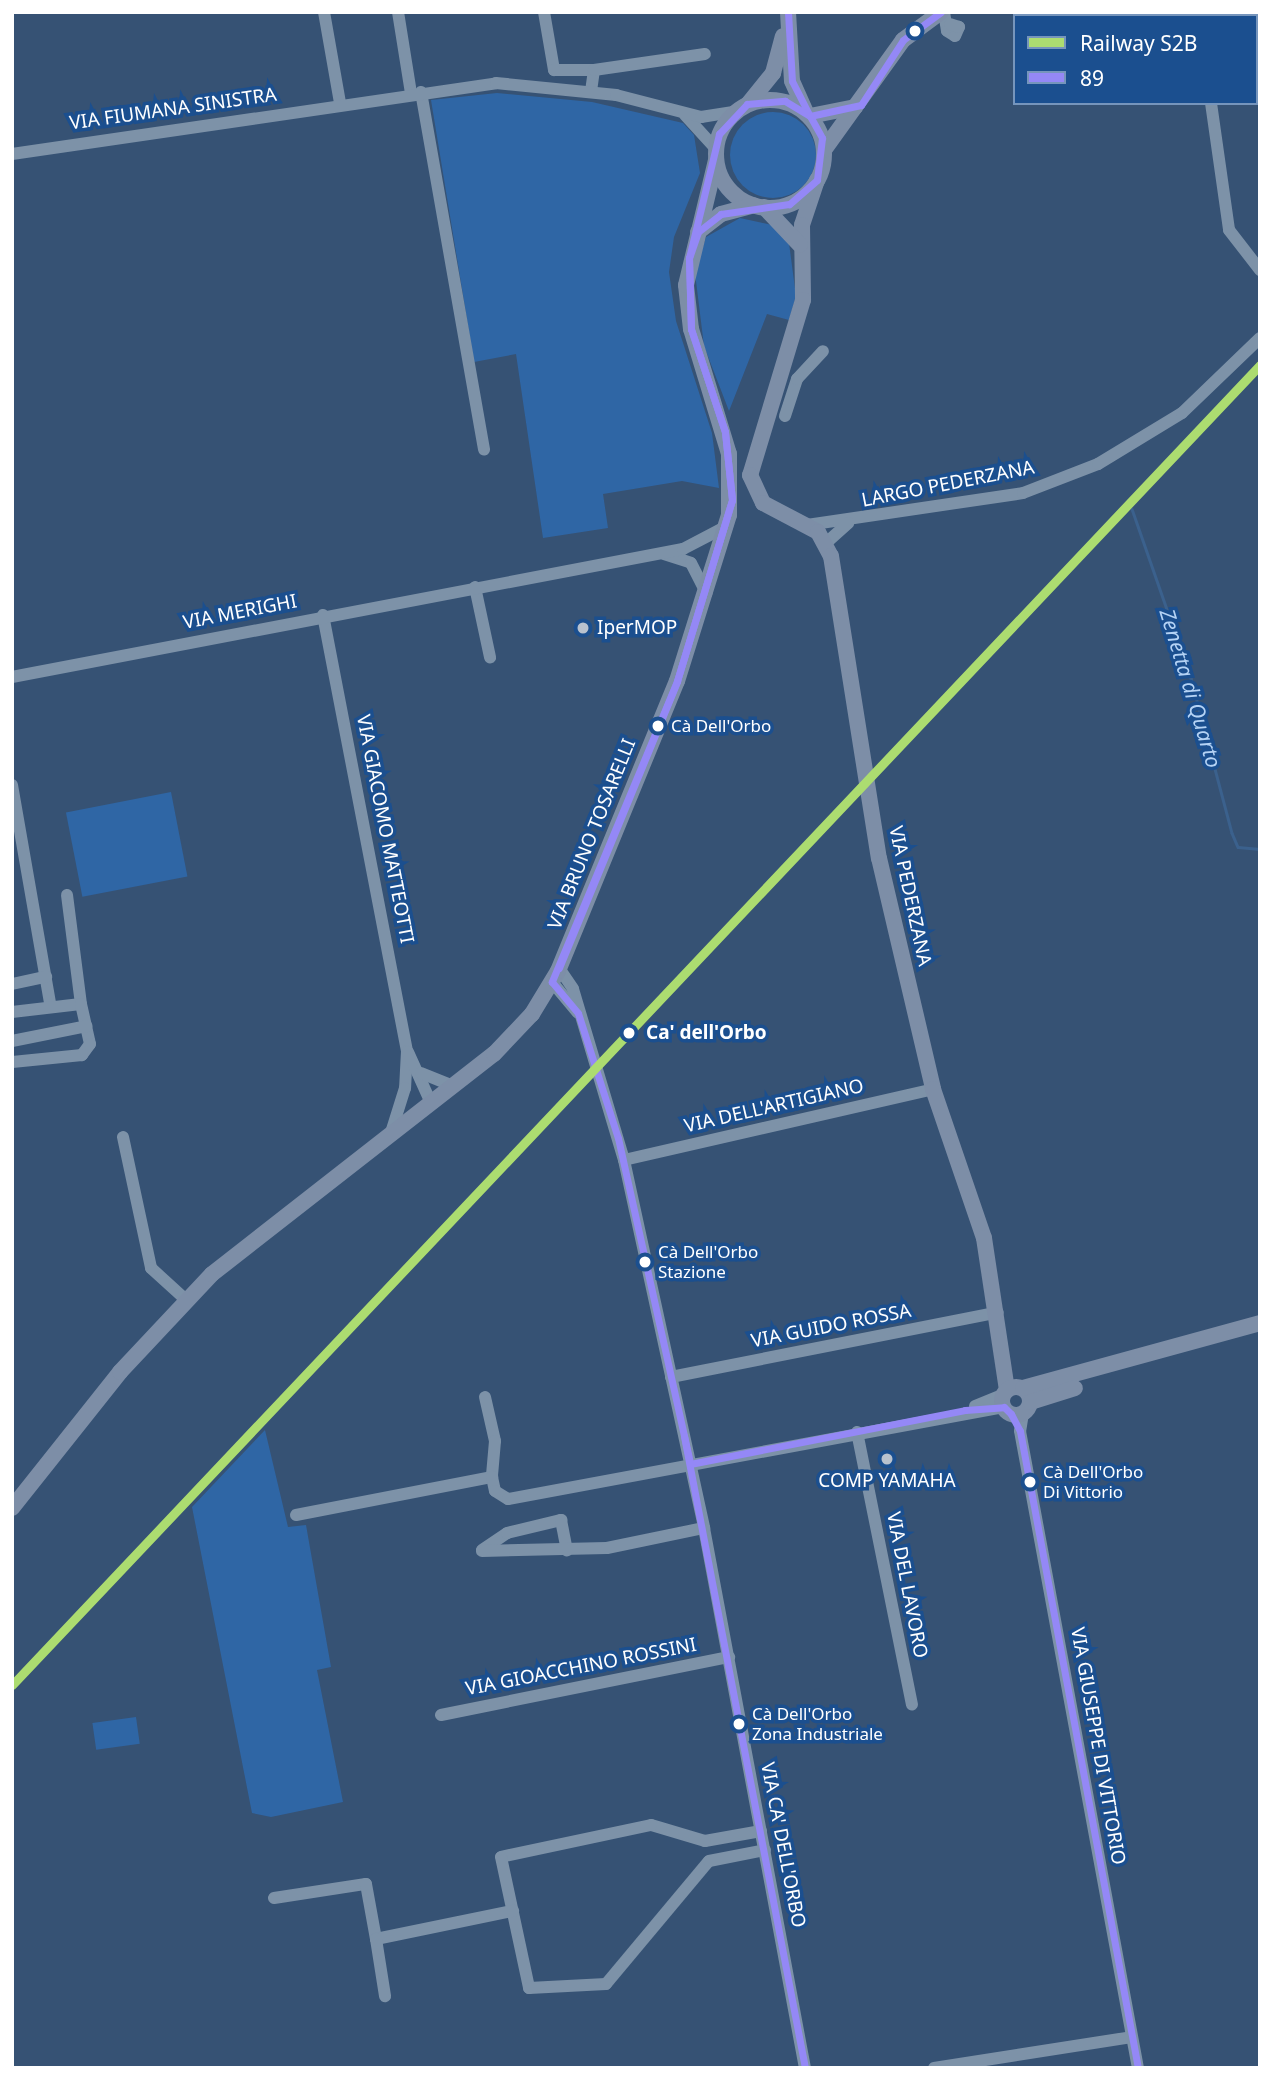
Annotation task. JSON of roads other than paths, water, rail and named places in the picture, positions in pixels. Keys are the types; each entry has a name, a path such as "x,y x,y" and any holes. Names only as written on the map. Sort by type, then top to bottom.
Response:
{"main road":[{"path":"786,12 776,68 742,108 716,155 728,188 759,206 800,245"},
{"path":"786,12 792,81 824,150"},
{"path":"826,543 807,525 763,503 750,464 803,300 800,245 803,212 817,180 824,150 861,105 903,40 945,16"},
{"path":"742,108 785,101 809,115 861,105"},
{"name":"VIA BRUNO TOSARELLI","path":"12,1508 187,1300 453,1086 532,1014 556,975 707,595 727,526 729,454 686,299 716,155"},
{"path":"698,232 720,214 759,206 789,204 817,180"},
{"name":"VIA PEDERZANA","path":"826,543 879,859 933,1090 981,1226 1015,1399"},
{"path":"1015,1399 1260,1322"},
{"path":"1015,1399 1260,1336"}],"street":[{"path":"324,12 340,103"},
{"path":"398,12 416,92 484,449"},
{"path":"544,12 556,72 705,54"},
{"path":"591,92 594,69"},
{"name":"VIA FIUMANA SINISTRA","path":"12,154 340,103 496,83 591,92 685,115 714,117 742,108"},
{"path":"1211,105 1229,230 1260,270"},
{"path":"685,115 716,155"},
{"name":"LARGO PEDERZANA","path":"807,525 848,523 1023,493 1098,464 1182,413 1260,338"},
{"path":"785,416 808,362 823,351"},
{"path":"775,387 793,393"},
{"name":"LARGO PEDERZANA","path":"826,543 848,523"},
{"name":"VIA MERIGHI","path":"12,677 323,615 661,553 699,544 727,526"},
{"path":"661,553 691,563 707,595"},
{"path":"475,587 490,657"},
{"name":"VIA GIACOMO MATTEOTTI","path":"323,615 408,1051 405,1088 390,1136"},
{"path":"12,785 19,862 50,1003"},
{"path":"12,1062 82,1055 90,1044 81,1004 84,991 67,895"},
{"path":"556,975 568,975 578,1013 560,998 556,975"},
{"path":"12,984 46,977"},
{"path":"532,1014 560,998"},
{"path":"12,1012 50,1003 81,1004"},
{"name":"VIA CA' DELL'ORBO","path":"578,1013 624,1160 704,1528 805,2068"},
{"path":"12,1041 87,1026"},
{"name":"VIA GIACOMO MATTEOTTI","path":"408,1051 421,1073 429,1105"},
{"path":"421,1073 453,1086"},
{"path":"405,1088 429,1105"},
{"name":"VIA DELL'ARTIGIANO","path":"624,1160 933,1090"},
{"path":"123,1137 151,1268 187,1300"},
{"name":"VIA GUIDO ROSSA","path":"671,1377 998,1312"},
{"path":"485,1397 495,1441 492,1477 495,1491 508,1499 1015,1399"},
{"name":"VIA GIUSEPPE DI VITTORIO","path":"1015,1399 1138,2068"},
{"name":"VIA DEL LAVORO","path":"857,1432 912,1705"},
{"path":"296,1516 492,1477"},
{"path":"567,1550 561,1520 507,1533 482,1551 532,1553 567,1550 704,1528"},
{"name":"VIA GIOACCHINO ROSSINI","path":"441,1715 729,1657"},
{"path":"761,1831 705,1841 651,1825 501,1857 529,1987 606,1984 709,1861 765,1850"},
{"path":"705,1841 709,1861"},
{"path":"274,1898 366,1884 384,1996"},
{"path":"376,1939 513,1911"},
{"path":"934,2068 1132,2037"}],"waterway":[{"name":"Zenetta di Quarto","path":"1132,509 1191,678 1232,833 1238,847 1260,849"}],"rail line":[{"name":"S2B","path":"12,1685 1260,365"}],"place":[{"name":"IperMOP","path":"583,628"},
{"name":"Cà Dell'Orbo","path":"658,726"},
{"name":"Ca' dell'Orbo","path":"629,1033"},
{"name":"Cà Dell'Orbo Stazione","path":"645,1262"},
{"name":"COMP YAMAHA","path":"887,1459"},
{"name":"Cà Dell'Orbo Di Vittorio","path":"1030,1482"},
{"name":"Cà Dell'Orbo Zona Industriale","path":"739,1724"}]}
